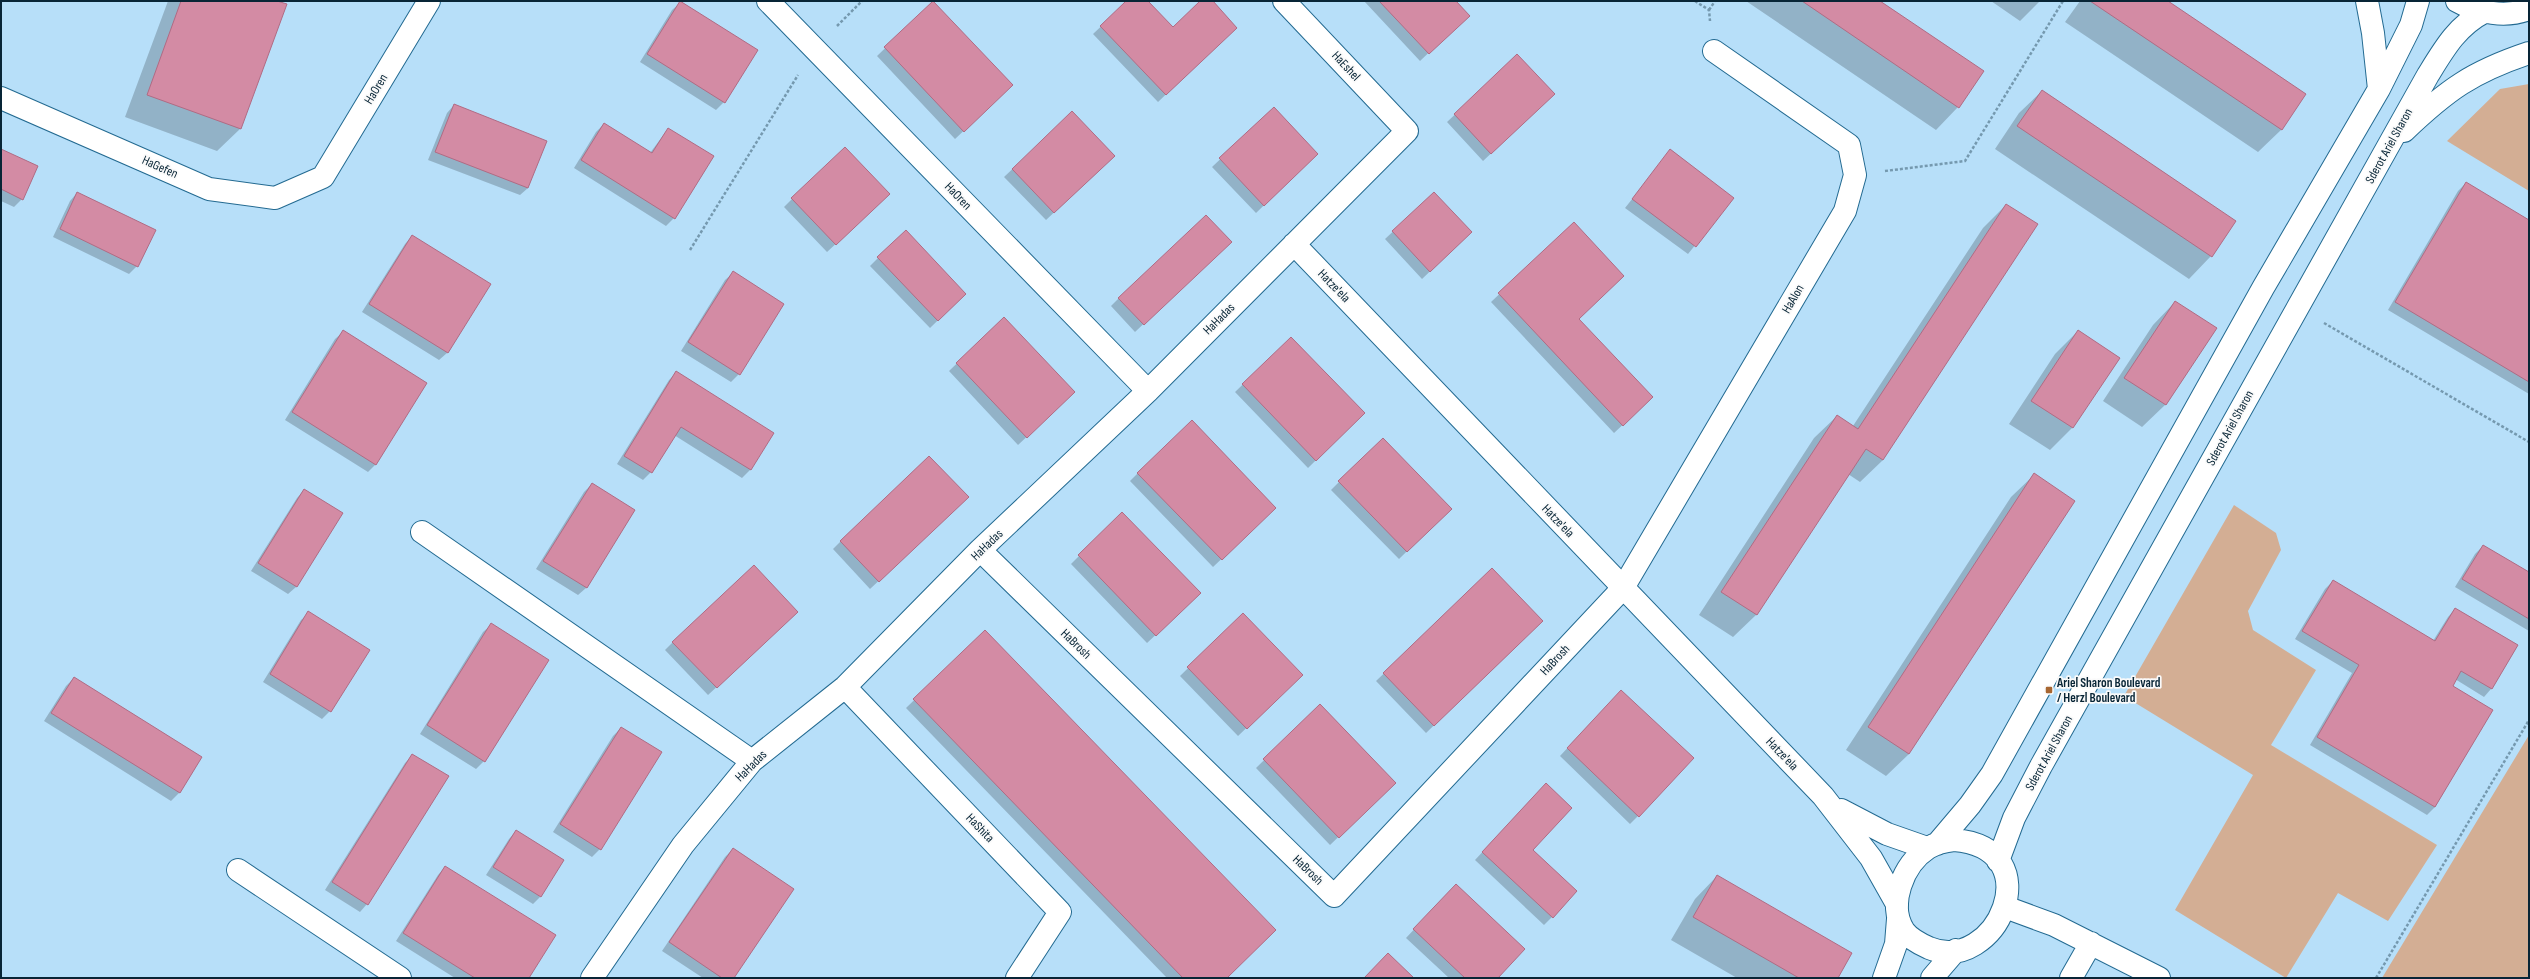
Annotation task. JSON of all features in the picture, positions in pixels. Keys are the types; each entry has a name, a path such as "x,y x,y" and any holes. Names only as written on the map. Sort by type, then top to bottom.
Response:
{"street":[{"name":"HaOren","path":"323,177 429,1"},
{"name":"HaOren","path":"768,1 1148,391"},
{"name":"HaEshel","path":"1284,1 1407,132"},
{"path":"2367,1 2373,33 2379,89"},
{"path":"1884,978 1896,944 1898,911 1906,875 1970,805 1992,774 2263,288 2379,89 2411,25 2418,1"},
{"path":"2457,1 2484,12 2505,13 2529,8"},
{"name":"Sderot Ariel Sharon","path":"1998,861 2014,818 2041,766 2442,51 2456,32 2468,20 2484,12"},
{"name":"HaAlon","path":"1623,588 1845,211 1855,175 1849,145 1714,51"},
{"path":"2389,146 2429,107 2458,84 2493,65 2529,53"},
{"name":"HaGefen","path":"1,98 209,189 275,198 323,177"},
{"name":"HaHadas","path":"592,978 683,845 752,761 845,687 980,550 1148,391 1407,132"},
{"name":"Hatze'ela","path":"1294,244 1823,796 1867,852 1898,911"},
{"path":"422,532 752,761"},
{"name":"HaBrosh","path":"980,550 1334,896 1623,588"},
{"name":"HaShita","path":"845,687 1060,912 1017,978"},
{"name":"Hatze'ela","path":"1823,796 1866,825 1932,846"},
{"path":"1898,911 1906,934 1922,944 1941,951 1956,950 1970,945 1985,936 1998,921 2005,907 2007,881 1998,861 1986,850 1968,842 1954,840 1932,846"},
{"path":"238,870 400,978"},
{"path":"2005,907 2091,943 2159,978"},
{"path":"2071,978 2091,943"},
{"path":"1932,978 1956,950"}],"path":[{"path":"690,250 814,48 862,1"},
{"path":"1709,10 1715,1"},
{"path":"1855,175 1965,161 2063,1"},
{"path":"2298,308 2529,442"},
{"path":"2376,978 2529,720"}],"shaded area":[{"path":"2529,84 2529,191 2447,141 2500,89"},
{"path":"2234,505 2276,533 2281,550 2248,611 2253,630 2316,670 2271,745 2437,845 2388,921 2338,893 2286,978 2175,910 2253,775 2124,696"},
{"path":"2529,735 2529,978 2382,978"}],"building":[{"path":"181,1 277,1 287,4 241,129 147,95"},
{"path":"680,1 758,50 725,103 647,54"},
{"path":"933,1 1013,85 964,132 884,47"},
{"path":"1126,1 1148,1 1173,27 1200,1 1213,1 1237,28 1166,95 1100,26"},
{"path":"1379,1 1456,1 1470,16 1429,54"},
{"path":"1802,1 1880,1 1984,71 1959,108"},
{"path":"2090,1 2168,1 2306,94 2282,130"},
{"path":"1517,54 1555,94 1491,154 1454,114"},
{"path":"2042,90 2236,221 2212,257 2017,126"},
{"path":"454,104 547,141 528,188 435,152"},
{"path":"1274,107 1318,154 1264,206 1219,158"},
{"path":"1072,111 1115,156 1054,213 1012,169"},
{"path":"604,123 652,153 668,128 714,156 675,219 581,160"},
{"path":"845,147 890,194 836,245 791,198"},
{"path":"1,149 38,166 23,200 1,189"},
{"path":"1670,149 1734,198 1696,247 1632,199"},
{"path":"2466,182 2529,220 2529,382 2395,302"},
{"path":"77,192 156,230 138,267 60,229"},
{"path":"1434,192 1472,232 1430,272 1392,231"},
{"path":"2006,204 2038,224 1883,460 1866,449 1757,615 1721,592 1837,415 1858,429"},
{"path":"1206,215 1232,242 1144,325 1118,298"},
{"path":"1574,222 1624,276 1579,319 1653,397 1623,426 1498,293"},
{"path":"906,230 966,294 938,321 877,257"},
{"path":"412,235 491,284 448,353 369,304"},
{"path":"733,271 784,304 740,375 688,342"},
{"path":"2175,301 2217,328 2166,405 2124,378"},
{"path":"1004,317 1075,392 1027,438 956,363"},
{"path":"343,330 427,383 376,465 292,412"},
{"path":"2078,330 2120,358 2073,428 2031,401"},
{"path":"1291,337 1365,413 1316,461 1242,384"},
{"path":"676,371 774,433 751,470 681,427 652,473 624,456"},
{"path":"1192,420 1276,508 1222,560 1137,473"},
{"path":"1383,438 1452,509 1407,552 1338,481"},
{"path":"929,456 969,497 879,582 840,541"},
{"path":"2034,473 2075,501 1909,754 1868,727"},
{"path":"592,483 635,510 587,588 543,561"},
{"path":"304,489 343,513 297,587 258,563"},
{"path":"1122,512 1201,593 1156,636 1078,555"},
{"path":"2483,545 2529,572 2529,619 2462,579"},
{"path":"754,565 798,612 717,688 672,642"},
{"path":"1492,568 1543,621 1434,726 1383,673"},
{"path":"2333,580 2435,641 2455,608 2518,645 2492,689 2461,671 2453,686 2493,710 2435,807 2317,737 2359,665 2302,631"},
{"path":"308,611 370,650 331,712 270,674"},
{"path":"1243,613 1303,675 1247,729 1187,667"},
{"path":"491,623 549,660 485,762 427,725"},
{"path":"985,630 1276,930 1227,978 1183,978 913,699"},
{"path":"74,677 202,757 180,793 51,713"},
{"path":"1621,690 1694,758 1639,817 1567,748"},
{"path":"1320,704 1396,783 1339,838 1263,759"},
{"path":"621,727 662,752 601,850 560,824"},
{"path":"412,754 449,776 368,905 332,882"},
{"path":"1546,783 1572,808 1533,850 1577,891 1553,918 1482,852"},
{"path":"516,830 564,860 541,897 493,867"},
{"path":"733,848 794,889 734,978 722,978 669,942"},
{"path":"445,866 556,935 529,978 475,978 403,933"},
{"path":"1717,875 1852,953 1838,978 1799,978 1693,917"},
{"path":"1456,884 1525,949 1498,978 1465,978 1413,929"},
{"path":"1388,953 1414,978 1364,978"}],"place":[{"name":"Ariel Sharon Boulevard / Herzl Boulevard","path":"2049,690"}]}
